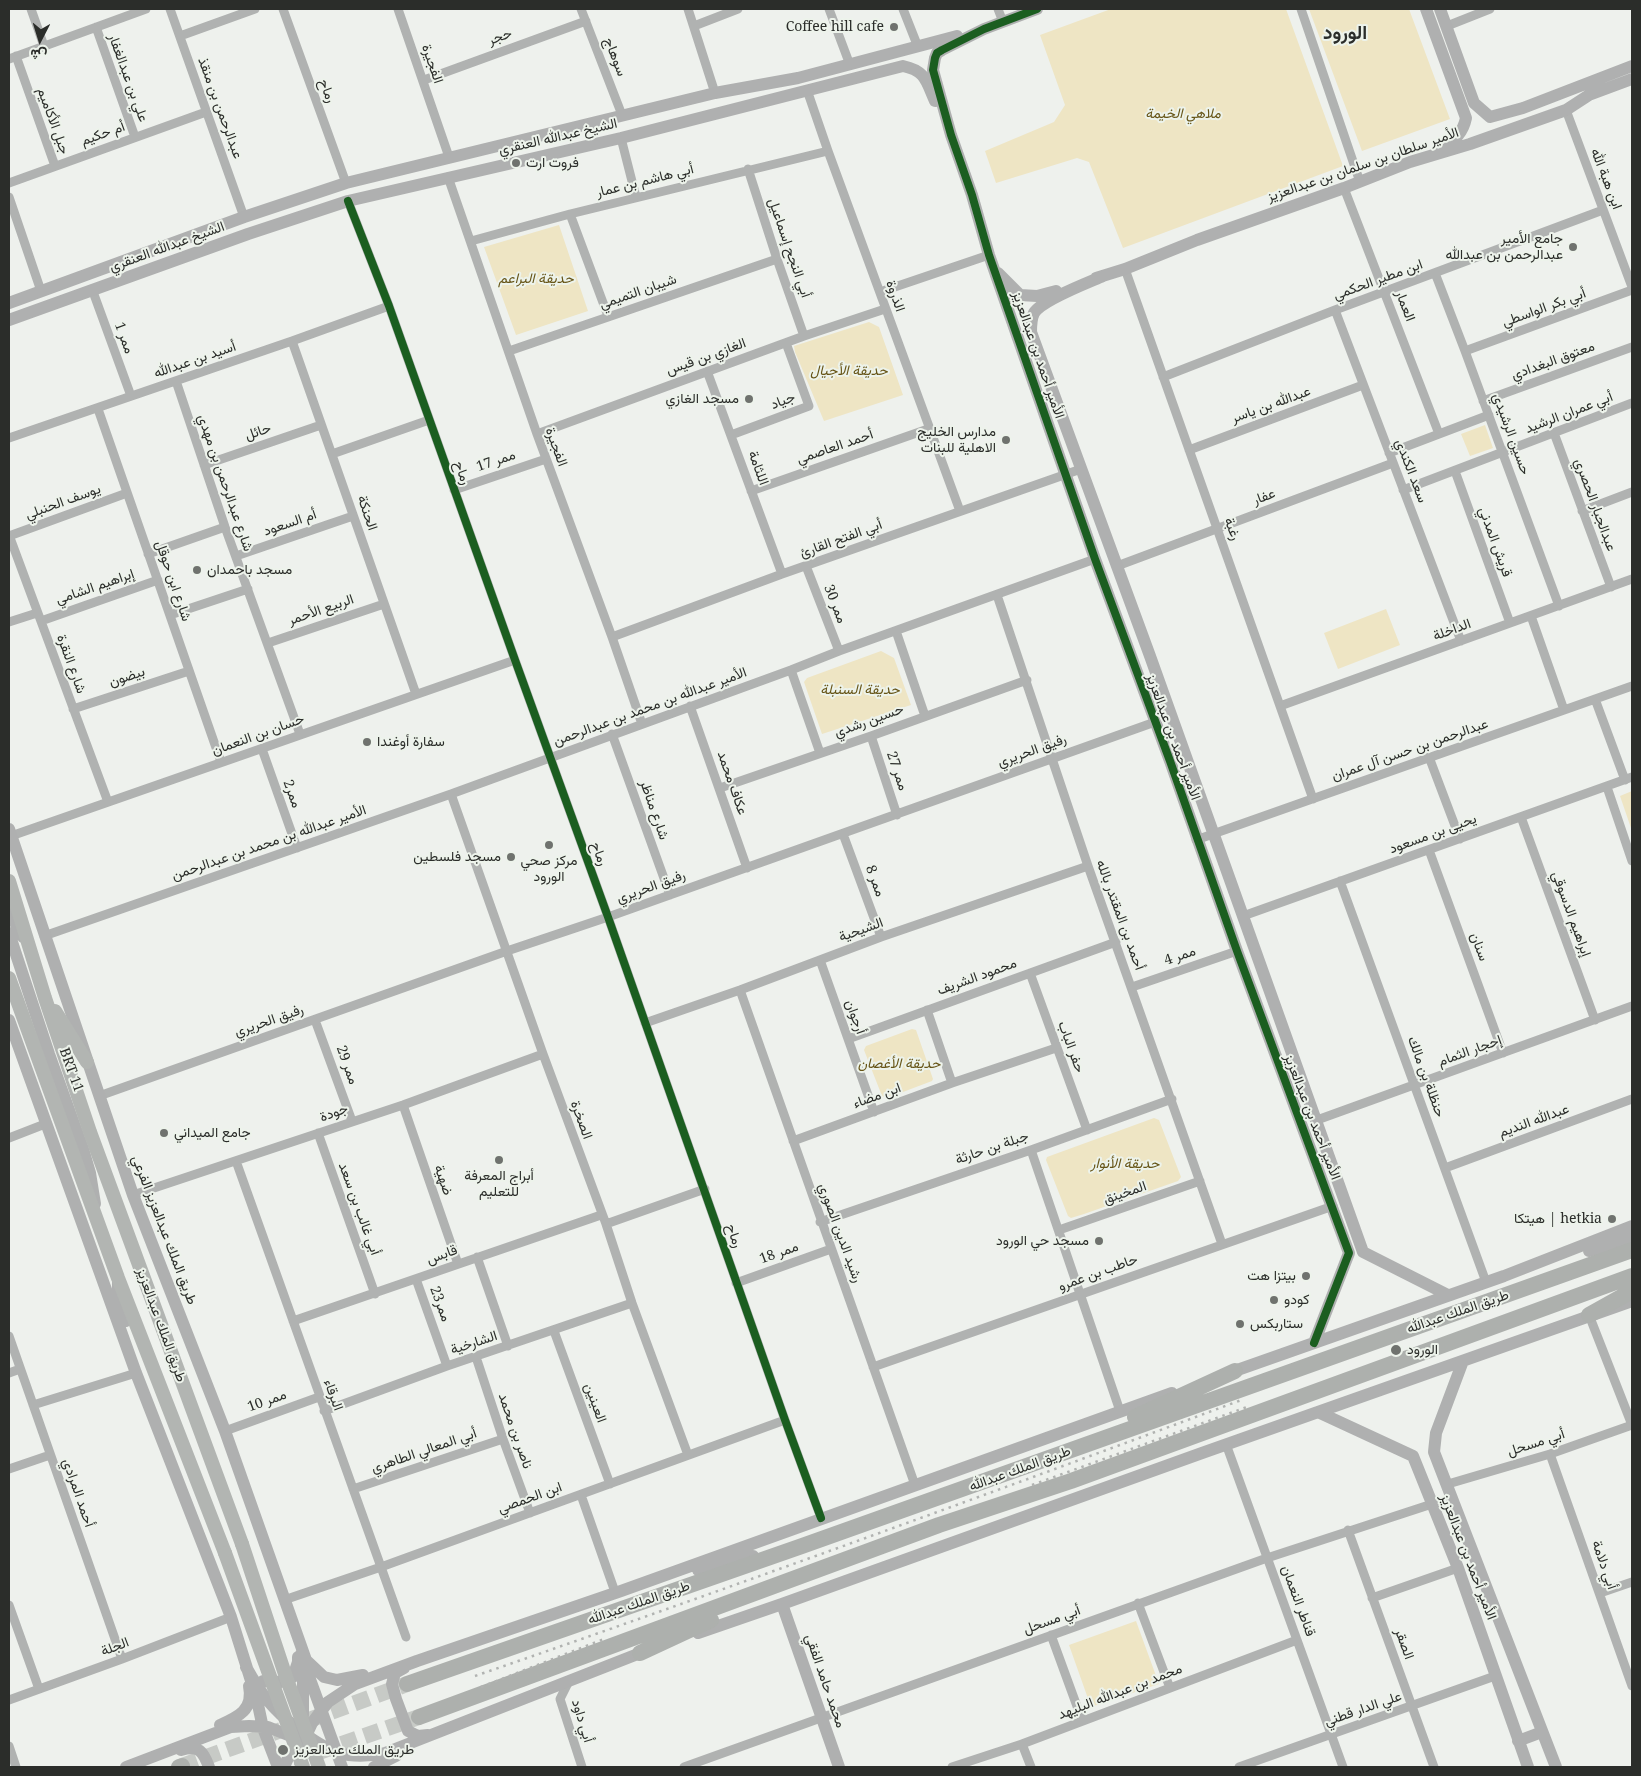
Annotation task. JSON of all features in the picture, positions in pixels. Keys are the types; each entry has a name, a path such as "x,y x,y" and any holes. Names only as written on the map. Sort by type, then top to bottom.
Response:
{"highway":[{"name":"طريق الملك عبدالله","path":"407,1684 1054,1457 1632,1250"},
{"name":"طريق الملك عبدالله","path":"419,1717 817,1571 939,1524 1071,1481 1632,1276"},
{"path":"1590,1315 1632,1291"},
{"path":"1054,1457 1087,1436 1147,1412 1235,1371"},
{"path":"640,1653 817,1571"}],"main road":[{"name":"طريق الملك عبدالعزيز","path":"9,881 45,998 90,1132 242,1544 286,1677 319,1767"},
{"name":"طريق الملك عبدالعزيز","path":"9,978 118,1278 225,1552 301,1767"},
{"path":"45,998 86,1062"}],"street":[{"path":"31,9 44,46"},
{"path":"12,57 146,9"},
{"name":"عبدالرحمن بن منقذ","path":"170,9 244,217"},
{"path":"180,36 255,9"},
{"name":"رماح","path":"283,9 346,183"},
{"name":"الفجيرة","path":"398,9 449,157"},
{"name":"سوهاج","path":"581,9 622,115"},
{"path":"688,9 714,92"},
{"path":"694,26 738,9"},
{"path":"829,9 850,64"},
{"path":"903,9 918,47"},
{"path":"998,9 1003,22"},
{"name":"الشيخ عبدالله العنقري","path":"9,303 244,217 346,183 714,92 798,78 984,29 1037,9"},
{"path":"1301,9 1360,182"},
{"path":"1426,9 1466,118 1464,129 1453,141 1436,154"},
{"path":"1440,9 1447,26 1490,9"},
{"name":"حجر","path":"424,80 586,21"},
{"name":"الأمير سلطان بن سلمان بن عبدالعزيز","path":"1447,26 1474,104 1490,117 1586,90 1607,82 1632,66"},
{"name":"علي بن عبدالغفار","path":"96,27 135,137"},
{"name":"الشيخ عبدالله العنقري","path":"951,135 933,70 935,58 937,53 942,50 984,29"},
{"name":"جبل الأكاميم","path":"12,57 55,166"},
{"name":"الشيخ عبدالله العنقري","path":"9,320 248,234 348,201 621,138 903,66 915,69 921,73 951,135"},
{"path":"798,78 784,84 783,88 786,92 804,90"},
{"name":"الأمير سلطان بن سلمان بن عبدالعزيز","path":"1607,82 1632,79"},
{"path":"753,87 773,87 775,90 775,94 760,101"},
{"name":"الذروة","path":"804,90 880,292 928,429 960,511"},
{"name":"الأمير سلطان بن سلمان بن عبدالعزيز","path":"1103,276 1410,162 1566,110 1586,90"},
{"name":"ابن هبة الله","path":"1566,110 1632,288"},
{"name":"أم حكيم","path":"9,183 206,112"},
{"name":"الأمير أحمد بن عبدالعزيز","path":"951,135 972,196 989,255 1095,559 1170,761 1196,840 1237,952 1350,1254 1314,1343"},
{"path":"621,138 636,197"},
{"name":"أبي هاشم بن عمار","path":"471,241 636,197 828,151"},
{"name":"أبي النجح إسماعيل","path":"748,169 804,336"},
{"name":"الفجيرة","path":"448,177 537,434 642,724"},
{"name":"العمار","path":"1344,188 1439,434"},
{"path":"9,197 41,291"},
{"name":"رماح","path":"348,201 389,306 514,660 646,1023 784,1420 821,1518"},
{"name":"ابن مطير الحكمي","path":"1164,377 1334,310 1603,210"},
{"path":"570,214 608,316"},
{"path":"880,292 989,255"},
{"name":"شيبان التميمي","path":"508,351 777,259"},
{"path":"995,269 1015,291 1025,296 1038,296 1103,276"},
{"name":"رغبة","path":"1124,269 1313,799"},
{"name":"حسين الرشيدي","path":"1435,273 1559,606"},
{"name":"الأمير أحمد بن عبدالعزيز","path":"1103,276 1042,304 1034,313 1031,322 1031,332 1214,834 1363,1252 1448,1295"},
{"name":"أبي بكر الواسطي","path":"1465,351 1632,288"},
{"name":"ممر 1","path":"92,289 131,396"},
{"name":"أسيد بن عبدالله","path":"9,438 389,306"},
{"name":"الغازي بن قيس","path":"537,434 804,336 885,309"},
{"name":"سعد الكندي","path":"1334,310 1461,641"},
{"name":"الحنكة","path":"292,341 416,694"},
{"name":"جياد","path":"731,435 809,406 786,343"},
{"name":"معتوق البغدادي","path":"1483,401 1632,347"},
{"name":"اللثامة","path":"707,372 782,574"},
{"name":"شارع عبدالرحمن بن مهدي","path":"176,381 225,527 300,734"},
{"name":"عبدالله بن ياسر","path":"1189,450 1363,385"},
{"name":"أبي عمران الرشيد","path":"1403,490 1632,403"},
{"name":"شارع ابن حوقل","path":"98,408 221,762"},
{"path":"1389,453 1489,416"},
{"path":"332,454 429,420"},
{"name":"حائل","path":"204,465 321,425"},
{"name":"أحمد العاصمي","path":"751,491 928,429"},
{"name":"عبدالجبار الحصري","path":"1554,433 1610,587"},
{"name":"ممر 17","path":"454,490 546,458"},
{"name":"عفار","path":"1117,566 1393,464"},
{"name":"أبي الفتح القارئ","path":"612,637 782,574 1081,469"},
{"name":"قريش المدني","path":"1455,471 1510,623"},
{"path":"1582,511 1632,492"},
{"name":"يوسف الحنبلي","path":"9,536 127,493"},
{"name":"أم السعود","path":"236,556 353,516"},
{"path":"148,554 225,527"},
{"name":"شارع النقرة","path":"9,536 108,802"},
{"name":"الأمير عبدالله بن محمد بن عبدالرحمن","path":"44,936 451,794 791,670 838,651 1095,559"},
{"name":"ممر 30","path":"806,566 838,651"},
{"name":"الداخلة","path":"1280,706 1632,579"},
{"name":"إبراهيم الشامي","path":"9,622 39,617 158,580"},
{"path":"170,615 248,589"},
{"name":"أحمد بن المقتدر بالله","path":"997,595 1088,866 1222,1244"},
{"name":"الربيع الأحمر","path":"268,643 384,604"},
{"path":"1531,616 1564,710"},
{"path":"896,631 925,716"},
{"name":"حسان بن النعمان","path":"10,832 108,802 514,660"},
{"path":"791,670 820,753"},
{"name":"بيضون","path":"73,709 189,671"},
{"name":"حسين رشدي","path":"720,788 1027,680"},
{"name":"عبدالرحمن بن حسن آل عمران","path":"1196,840 1632,686"},
{"path":"1595,699 1628,779"},
{"name":"عكاف محمد","path":"690,706 747,868"},
{"name":"رفيق الحريري","path":"99,1096 897,815 1155,722"},
{"name":"شارع مناظر","path":"612,734 670,895"},
{"name":"ممر 27","path":"871,736 897,815"},
{"name":"ممر2","path":"262,749 297,848"},
{"path":"1170,761 1185,755"},
{"path":"1429,758 1460,839"},
{"name":"يحيى بن مسعود","path":"1243,916 1628,779"},
{"path":"1606,787 1632,861"},
{"name":"الصخرة","path":"451,794 688,1456"},
{"name":"إبراهيم الدسوقي","path":"1521,817 1595,1020"},
{"name":"طريق الملك عبدالعزيز الفرعي","path":"10,832 86,1062 133,1194 225,1431 298,1639"},
{"name":"ممر 8","path":"843,834 881,937"},
{"name":"سنان","path":"1429,850 1503,1053"},
{"name":"الشيحية","path":"646,1023 881,937 1088,866"},
{"name":"حنظلة بن مالك","path":"1340,881 1486,1282"},
{"path":"9,912 28,945"},
{"name":"BRT 11","path":"9,933 90,1173 97,1219"},
{"name":"محمود الشريف","path":"848,1038 1116,942"},
{"name":"ممر 4","path":"1132,987 1237,952"},
{"name":"أرجوان","path":"820,960 874,1112"},
{"name":"حفر الباب","path":"1030,973 1087,1130"},
{"name":"رشيد الدين الصوري","path":"740,990 820,1222 874,1367 915,1485"},
{"name":"إحجار الثمام","path":"1317,1120 1632,1006"},
{"path":"927,1010 952,1083"},
{"name":"ممر 29","path":"315,1020 352,1120"},
{"path":"9,1023 136,1373 231,1617 257,1700 263,1728 278,1767"},
{"name":"ابن مضاء","path":"793,1140 1056,1048"},
{"name":"جودة","path":"133,1194 236,1162 352,1120 403,1105 543,1054"},
{"name":"جبلة بن حارثة","path":"820,1222 1031,1150 1172,1099"},
{"name":"عبدالله النديم","path":"1445,1168 1632,1099"},
{"name":"ضهية","path":"403,1105 458,1264"},
{"path":"9,1138 45,1124"},
{"name":"أبي غالب بن سعد","path":"318,1133 375,1294"},
{"path":"1031,1150 1120,1411"},
{"name":"البرقاء","path":"236,1162 406,1637"},
{"name":"المخينق","path":"1058,1230 1200,1181"},
{"path":"606,1224 704,1189"},
{"name":"حاطب بن عمرو","path":"874,1367 1333,1206"},
{"name":"قابس","path":"293,1321 601,1215"},
{"name":"طريق الملك عبدالله","path":"417,1661 618,1592 1120,1411 1504,1276 1632,1226"},
{"path":"1504,1276 1632,1238"},
{"name":"ممر 18","path":"736,1283 831,1249"},
{"path":"477,1257 508,1346"},
{"path":"118,1278 118,1296 152,1395 155,1418"},
{"name":"ممر23","path":"416,1279 447,1366"},
{"path":"126,1767 232,1727 249,1726 268,1727 302,1737 338,1753 367,1757 386,1754 640,1653 1632,1301"},
{"name":"الشارخية","path":"324,1411 447,1366 632,1303"},
{"path":"1590,1315 1632,1425"},
{"name":"العينين","path":"554,1331 610,1484"},
{"name":"أحمد المرادي","path":"9,1336 122,1659"},
{"name":"ناصر بن محمد","path":"476,1357 530,1513"},
{"name":"الأمير أحمد بن عبدالعزيز","path":"1463,1361 1436,1433 1434,1452 1556,1767"},
{"path":"9,1373 20,1369"},
{"path":"33,1405 136,1373"},
{"name":"ممر 10","path":"225,1431 319,1397"},
{"name":"الأمير أحمد بن عبدالعزيز","path":"1318,1412 1413,1456 1458,1568 1528,1767"},
{"name":"ابن الحمصي","path":"284,1600 581,1495 784,1420"},
{"name":"أبي مسحل","path":"1448,1484 1550,1454 1632,1425"},
{"name":"أبي المعالي الطاهري","path":"353,1489 503,1439"},
{"name":"قناطر النعمان","path":"1226,1444 1343,1767"},
{"path":"1071,1481 1202,1452"},
{"name":"أبي دلامة","path":"1550,1454 1631,1680"},
{"path":"9,1469 50,1455"},
{"path":"581,1495 618,1592 754,1556 802,1546"},
{"name":"أبي مسحل","path":"684,1767 1267,1558 1432,1504"},
{"name":"الصقر","path":"1348,1530 1434,1767"},
{"path":"1372,1598 1458,1568"},
{"path":"1600,1593 1632,1582"},
{"name":"محمد حامد الفقي","path":"782,1604 839,1767"},
{"path":"1138,1604 1170,1688"},
{"path":"9,1605 39,1689"},
{"name":"الجلة","path":"9,1700 231,1617"},
{"path":"1051,1635 1082,1720"},
{"path":"246,1667 263,1681 281,1682 293,1677 298,1662 298,1639"},
{"path":"298,1639 306,1660 324,1677 337,1680 352,1678 417,1661"},
{"path":"298,1639 303,1661 342,1767"},
{"name":"محمد بن عبدالله البليهد","path":"952,1767 1022,1744 1297,1640"},
{"path":"301,1767 304,1705 303,1661"},
{"path":"284,1767 302,1737 328,1702 355,1684 417,1661"},
{"path":"417,1661 395,1673 392,1684 408,1731 418,1736 426,1736 473,1720"},
{"path":"246,1667 259,1692 302,1737 326,1767"},
{"path":"152,1757 239,1716 246,1709 250,1700 251,1692 246,1667"},
{"name":"علي الدار قطني","path":"1241,1767 1495,1676"},
{"name":"أبي داود","path":"568,1683 560,1699 582,1767"},
{"path":"374,1767 473,1720"},
{"path":"1518,1740 1542,1732"},
{"path":"1022,1744 1031,1767"},
{"path":"9,1746 16,1767"},
{"path":"152,1757 187,1748 198,1749 204,1754 209,1767"}],"green space":[{"name":"ملاهي الخيمة","path":"1111,9 1286,9 1343,166 1123,248 1089,162 1077,158 996,183 985,151 1054,122 1065,105 1040,35"},
{"path":"1309,9 1409,9 1450,119 1362,151"},
{"name":"حديقة البراعم","path":"559,225 588,311 516,335 484,247"},
{"name":"حديقة الأجيال","path":"869,322 879,327 903,395 824,421 794,346"},
{"path":"1485,425 1493,448 1470,456 1461,434"},
{"path":"1386,609 1400,645 1338,669 1324,633"},
{"name":"حديقة السنبلة","path":"881,651 894,658 911,705 822,734 804,682 807,678"},
{"path":"1632,791 1632,831 1620,796"},
{"name":"حديقة الأغصان","path":"912,1029 916,1030 933,1079 887,1098 882,1096 864,1050 866,1046"},
{"name":"حديقة الأنوار","path":"1154,1118 1159,1120 1181,1177 1178,1181 1084,1214 1071,1218 1068,1216 1046,1160 1047,1157"},
{"path":"1136,1621 1159,1684 1091,1707 1069,1645"}],"tunnel":[{"path":"309,1720 407,1684"},
{"path":"319,1752 419,1717"},
{"path":"182,1766 281,1730"}],"railway":[{"path":"475,1676 861,1540 1244,1399"},
{"path":"1032,1485 1247,1407"},
{"path":"481,1687 604,1639"}],"cycle path":[{"path":"1037,9 984,29 942,50 937,53 933,70 951,135 972,195 989,255 1095,559 1349,1253 1314,1343"},
{"path":"348,201 389,306 821,1518"}],"place":[{"name":"Coffee hill cafe","path":"894,27"},
{"name":"فروت ارت","path":"516,163"},
{"name":"جامع الأمير عبدالرحمن بن عبدالله","path":"1573,247"},
{"name":"مسجد الغازي","path":"749,399"},
{"name":"مدارس الخليج الاهلية للبنات","path":"1006,440"},
{"name":"مسجد باحمدان","path":"197,570"},
{"name":"سفارة أوغندا","path":"367,742"},
{"name":"مركز صحي الورود","path":"549,845"},
{"name":"مسجد فلسطين","path":"511,857"},
{"name":"جامع الميداني","path":"164,1133"},
{"name":"أبراج المعرفة للتعليم","path":"499,1160"},
{"name":"هيتكا | hetkia","path":"1612,1219"},
{"name":"مسجد حي الورود","path":"1099,1241"},
{"name":"بيتزا هت","path":"1306,1276"},
{"name":"كودو","path":"1274,1300"},
{"name":"ستاربكس","path":"1240,1324"},
{"name":"الورود","path":"1396,1350"},
{"name":"طريق الملك عبدالعزيز","path":"283,1750"}],"district":[{"name":"الورود","path":"1345,34"}]}
